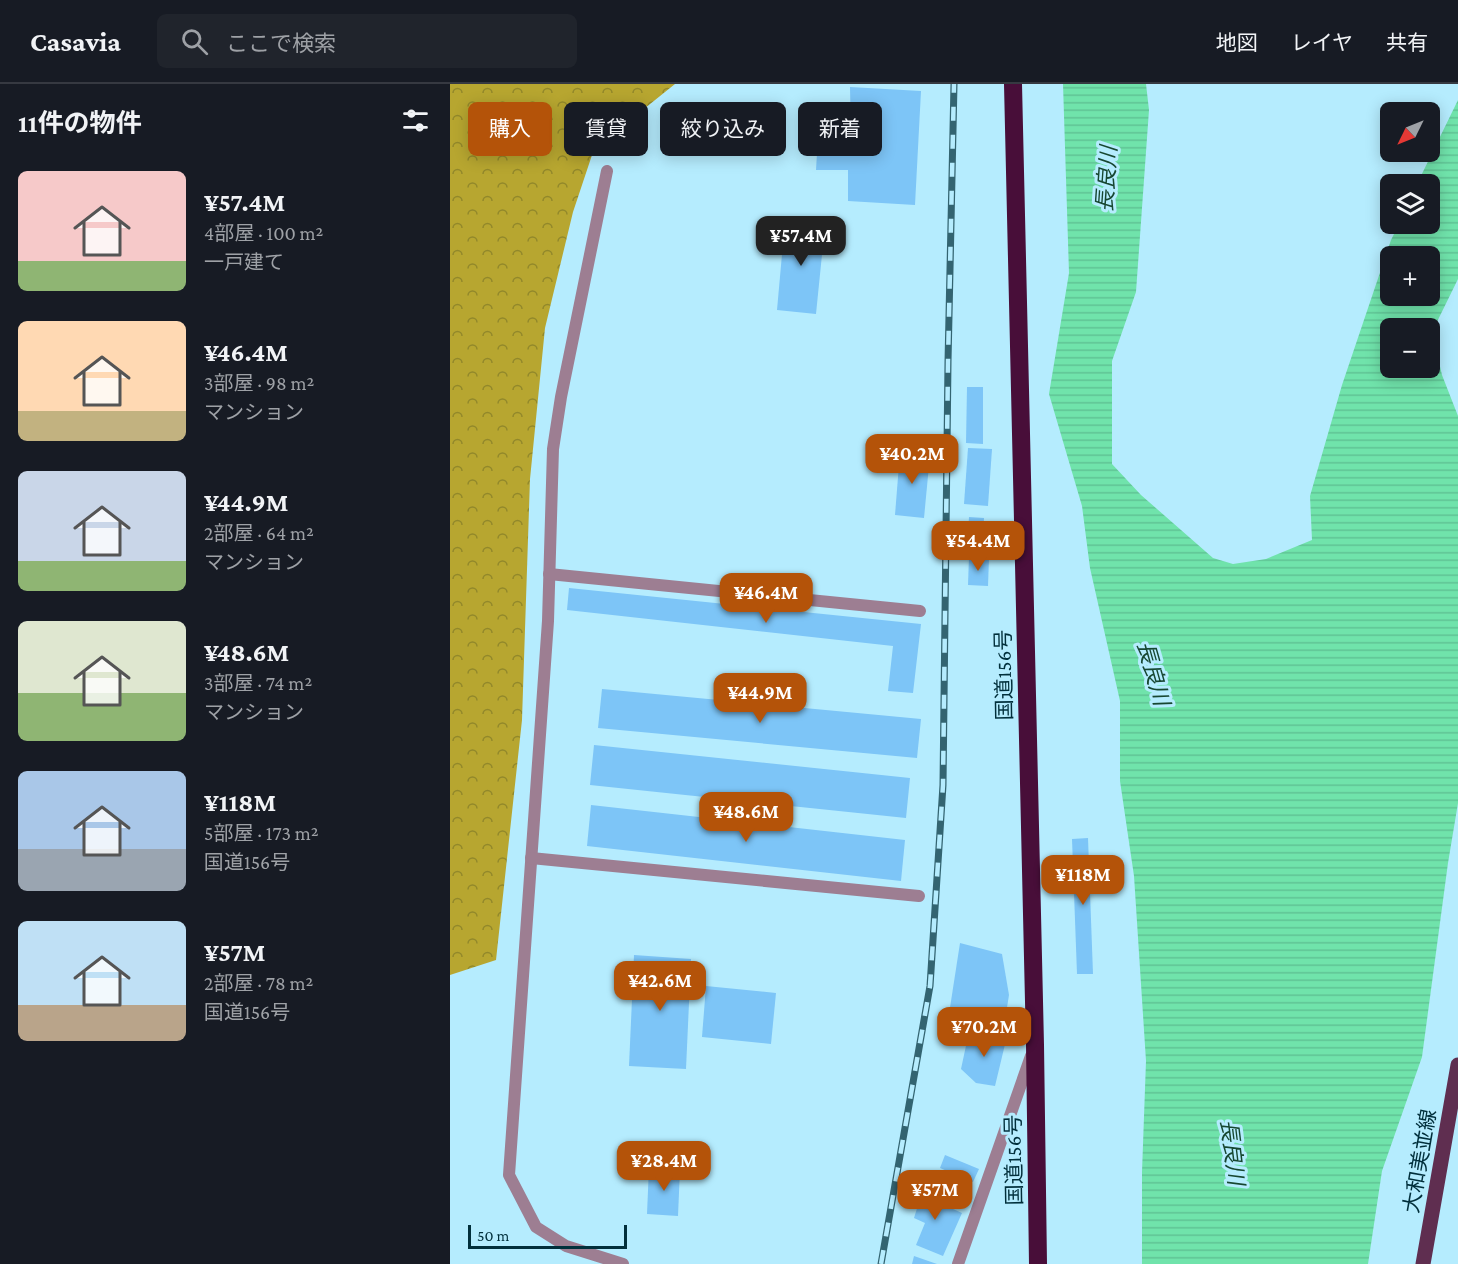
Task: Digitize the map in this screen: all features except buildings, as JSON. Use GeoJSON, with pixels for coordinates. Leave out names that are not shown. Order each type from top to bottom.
{"type":"FeatureCollection","features":[{"type":"Feature","properties":{"kind":"highway","name":"国道156号"},"geometry":{"type":"LineString","coordinates":[[1013,84],[1038,1264]]}},
{"type":"Feature","properties":{"kind":"main road","name":"大和美並線"},"geometry":{"type":"LineString","coordinates":[[1423,1264],[1458,1065]]}},
{"type":"Feature","properties":{"kind":"street"},"geometry":{"type":"LineString","coordinates":[[607,171],[561,397],[553,449],[548,621],[509,1175],[536,1227],[566,1246],[622,1264]]}},
{"type":"Feature","properties":{"kind":"street"},"geometry":{"type":"LineString","coordinates":[[549,574],[920,611]]}},
{"type":"Feature","properties":{"kind":"street"},"geometry":{"type":"LineString","coordinates":[[531,858],[919,896]]}},
{"type":"Feature","properties":{"kind":"street"},"geometry":{"type":"LineString","coordinates":[[958,1264],[1035,1045]]}},
{"type":"Feature","properties":{"kind":"green space"},"geometry":{"type":"Polygon","coordinates":[[[450,84],[675,84],[648,106],[648,102],[564,102],[564,156],[592,156],[573,212],[545,328],[530,479],[522,720],[496,960],[450,975],[450,84]]]}},
{"type":"Feature","properties":{"kind":"water","name":"長良川"},"geometry":{"type":"Polygon","coordinates":[[[1063,84],[1146,84],[1149,110],[1136,292],[1112,361],[1112,464],[1141,495],[1213,558],[1233,564],[1266,559],[1312,540],[1310,496],[1342,385],[1380,273],[1380,306],[1440,306],[1440,246],[1389,246],[1394,234],[1440,234],[1440,174],[1422,174],[1428,162],[1440,162],[1440,137],[1458,100],[1458,279],[1439,318],[1380,318],[1380,378],[1440,378],[1440,366],[1458,416],[1458,803],[1422,1057],[1382,1171],[1368,1264],[1142,1264],[1142,1172],[1146,1061],[1134,876],[1120,781],[1120,701],[1090,568],[1082,506],[1049,394],[1069,273],[1063,84]]]}},
{"type":"Feature","properties":{"kind":"railway"},"geometry":{"type":"LineString","coordinates":[[881,1264],[930,986],[943,785],[954,84]]}}]}
